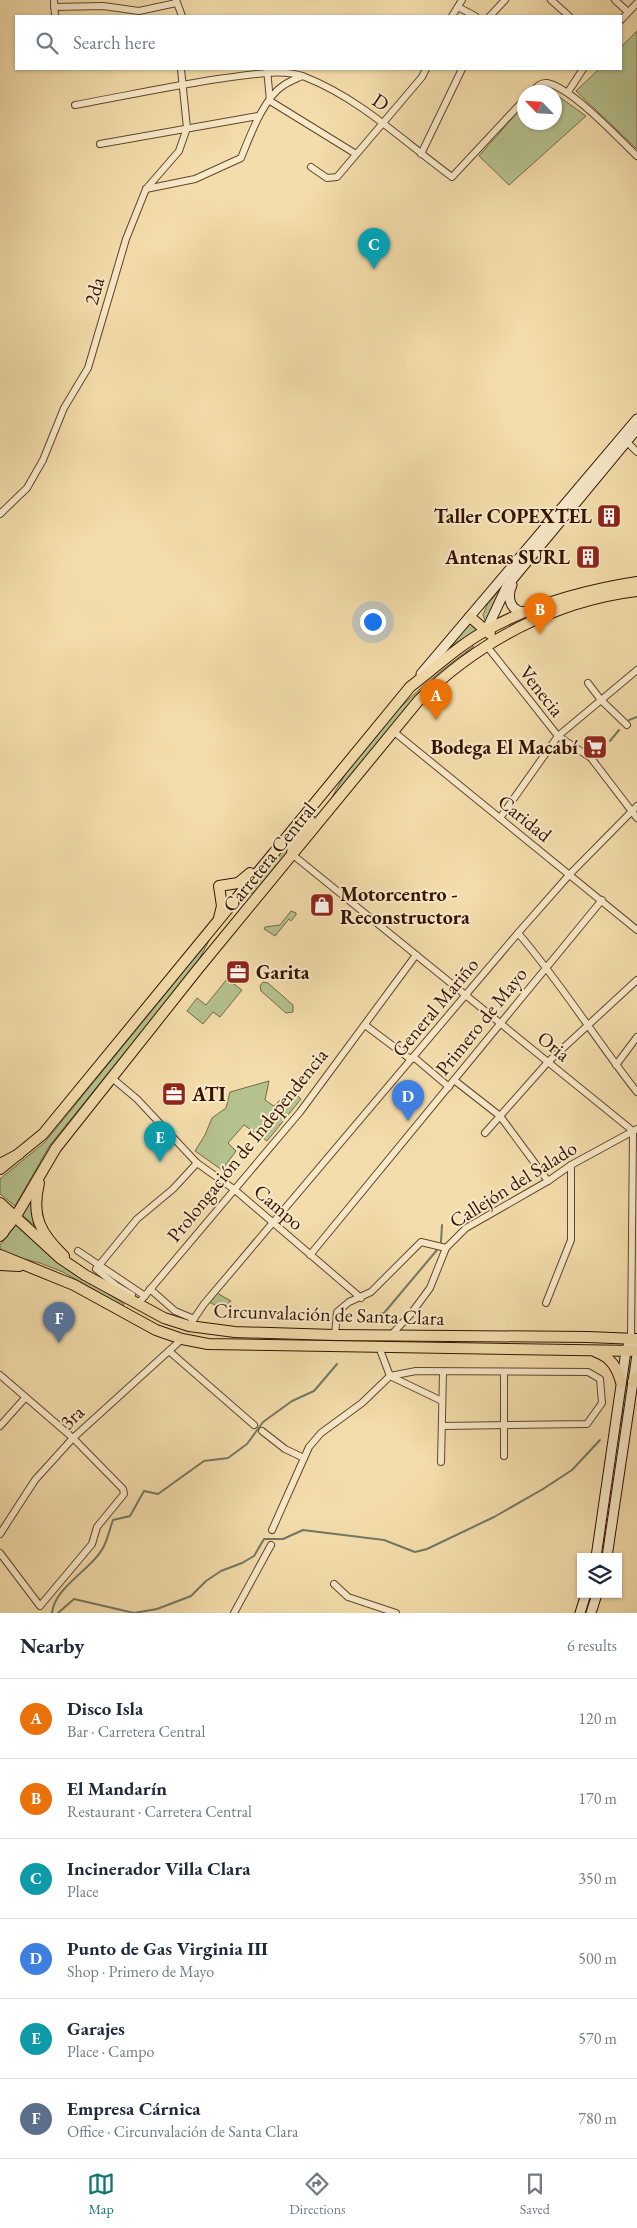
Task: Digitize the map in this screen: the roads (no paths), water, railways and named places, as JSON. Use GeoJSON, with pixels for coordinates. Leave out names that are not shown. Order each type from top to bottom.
{"type":"FeatureCollection","features":[{"type":"Feature","properties":{"kind":"main road"},"geometry":{"type":"LineString","coordinates":[[445,674],[477,648],[507,586],[625,439],[637,419]]}},
{"type":"Feature","properties":{"kind":"main road"},"geometry":{"type":"LineString","coordinates":[[410,687],[625,439],[637,430]]}},
{"type":"Feature","properties":{"kind":"main road"},"geometry":{"type":"LineString","coordinates":[[516,574],[508,596],[514,608],[522,612]]}},
{"type":"Feature","properties":{"kind":"main road","name":"Carretera Central"},"geometry":{"type":"LineString","coordinates":[[0,1169],[43,1134],[410,687],[486,630],[522,612],[538,606],[598,593],[637,582]]}},
{"type":"Feature","properties":{"kind":"main road","name":"Carretera Central"},"geometry":{"type":"LineString","coordinates":[[1,1234],[16,1216],[56,1148],[419,700],[445,674],[500,638],[598,593],[637,591]]}},
{"type":"Feature","properties":{"kind":"main road"},"geometry":{"type":"LineString","coordinates":[[538,606],[542,618]]}},
{"type":"Feature","properties":{"kind":"main road"},"geometry":{"type":"LineString","coordinates":[[470,617],[500,638]]}},
{"type":"Feature","properties":{"kind":"main road"},"geometry":{"type":"LineString","coordinates":[[293,855],[292,846],[294,840],[322,805],[335,778]]}},
{"type":"Feature","properties":{"kind":"main road"},"geometry":{"type":"LineString","coordinates":[[217,922],[222,906],[218,886],[231,885],[242,881],[263,860],[272,856]]}},
{"type":"Feature","properties":{"kind":"main road"},"geometry":{"type":"LineString","coordinates":[[232,903],[245,914]]}},
{"type":"Feature","properties":{"kind":"main road"},"geometry":{"type":"LineString","coordinates":[[0,1164],[19,1154]]}},
{"type":"Feature","properties":{"kind":"main road"},"geometry":{"type":"LineString","coordinates":[[43,1170],[35,1207],[39,1224],[54,1245],[77,1269]]}},
{"type":"Feature","properties":{"kind":"main road"},"geometry":{"type":"LineString","coordinates":[[0,1204],[5,1216],[1,1234]]}},
{"type":"Feature","properties":{"kind":"main road","name":"Circunvalación de Santa Clara"},"geometry":{"type":"LineString","coordinates":[[0,1204],[16,1216],[60,1258],[77,1269],[141,1300],[164,1318],[234,1332],[335,1335],[588,1336],[634,1339]]}},
{"type":"Feature","properties":{"kind":"main road","name":"Circunvalación de Santa Clara"},"geometry":{"type":"LineString","coordinates":[[0,1255],[74,1285],[156,1330],[182,1339],[208,1344],[234,1346],[637,1350]]}},
{"type":"Feature","properties":{"kind":"main road"},"geometry":{"type":"LineString","coordinates":[[0,1265],[31,1267]]}},
{"type":"Feature","properties":{"kind":"main road"},"geometry":{"type":"LineString","coordinates":[[634,1339],[637,1350]]}},
{"type":"Feature","properties":{"kind":"main road"},"geometry":{"type":"LineString","coordinates":[[597,1553],[626,1351],[634,1339]]}},
{"type":"Feature","properties":{"kind":"main road"},"geometry":{"type":"LineString","coordinates":[[588,1350],[608,1358],[616,1367],[621,1382]]}},
{"type":"Feature","properties":{"kind":"main road"},"geometry":{"type":"LineString","coordinates":[[608,1553],[635,1379],[637,1355]]}},
{"type":"Feature","properties":{"kind":"main road"},"geometry":{"type":"LineString","coordinates":[[580,1613],[585,1598]]}},
{"type":"Feature","properties":{"kind":"main road"},"geometry":{"type":"LineString","coordinates":[[591,1613],[596,1598]]}},
{"type":"Feature","properties":{"kind":"street"},"geometry":{"type":"LineString","coordinates":[[453,15],[462,0]]}},
{"type":"Feature","properties":{"kind":"street"},"geometry":{"type":"LineString","coordinates":[[491,15],[505,0]]}},
{"type":"Feature","properties":{"kind":"street"},"geometry":{"type":"LineString","coordinates":[[551,0],[568,15]]}},
{"type":"Feature","properties":{"kind":"street"},"geometry":{"type":"LineString","coordinates":[[615,0],[628,12]]}},
{"type":"Feature","properties":{"kind":"street"},"geometry":{"type":"LineString","coordinates":[[54,4],[103,6],[140,11],[176,1],[182,15]]}},
{"type":"Feature","properties":{"kind":"street"},"geometry":{"type":"LineString","coordinates":[[622,19],[637,3]]}},
{"type":"Feature","properties":{"kind":"street"},"geometry":{"type":"LineString","coordinates":[[458,7],[473,15]]}},
{"type":"Feature","properties":{"kind":"street","name":"2da"},"geometry":{"type":"LineString","coordinates":[[0,514],[27,488],[43,460],[64,408],[88,368],[126,239],[146,189],[180,151],[187,128],[180,70]]}},
{"type":"Feature","properties":{"kind":"street"},"geometry":{"type":"LineString","coordinates":[[311,167],[327,178],[337,177],[384,123],[422,77],[426,70]]}},
{"type":"Feature","properties":{"kind":"street"},"geometry":{"type":"LineString","coordinates":[[421,154],[462,70]]}},
{"type":"Feature","properties":{"kind":"street"},"geometry":{"type":"LineString","coordinates":[[568,92],[582,70]]}},
{"type":"Feature","properties":{"kind":"street"},"geometry":{"type":"LineString","coordinates":[[267,71],[270,101]]}},
{"type":"Feature","properties":{"kind":"street","name":"D"},"geometry":{"type":"LineString","coordinates":[[75,106],[182,84],[267,71],[303,76],[340,94],[384,123],[452,177],[517,107]]}},
{"type":"Feature","properties":{"kind":"street"},"geometry":{"type":"LineString","coordinates":[[146,189],[195,179],[240,158],[258,116],[282,86],[303,76]]}},
{"type":"Feature","properties":{"kind":"street"},"geometry":{"type":"LineString","coordinates":[[539,85],[547,83],[552,85]]}},
{"type":"Feature","properties":{"kind":"street"},"geometry":{"type":"LineString","coordinates":[[562,89],[568,92],[637,156]]}},
{"type":"Feature","properties":{"kind":"street"},"geometry":{"type":"LineString","coordinates":[[270,101],[356,154]]}},
{"type":"Feature","properties":{"kind":"street"},"geometry":{"type":"LineString","coordinates":[[100,144],[258,116]]}},
{"type":"Feature","properties":{"kind":"street"},"geometry":{"type":"LineString","coordinates":[[625,439],[637,452]]}},
{"type":"Feature","properties":{"kind":"street","name":"Venecia"},"geometry":{"type":"LineString","coordinates":[[486,646],[558,736],[590,758],[637,818]]}},
{"type":"Feature","properties":{"kind":"street"},"geometry":{"type":"LineString","coordinates":[[500,818],[558,736],[637,670]]}},
{"type":"Feature","properties":{"kind":"street"},"geometry":{"type":"LineString","coordinates":[[588,683],[601,700],[627,726]]}},
{"type":"Feature","properties":{"kind":"street","name":"Caridad"},"geometry":{"type":"LineString","coordinates":[[393,731],[637,930]]}},
{"type":"Feature","properties":{"kind":"street","name":"General Mariño"},"geometry":{"type":"LineString","coordinates":[[191,1322],[518,933],[570,874],[637,806]]}},
{"type":"Feature","properties":{"kind":"street","name":"Oria"},"geometry":{"type":"LineString","coordinates":[[293,855],[548,1062],[635,1130]]}},
{"type":"Feature","properties":{"kind":"street","name":"Primero de Mayo"},"geometry":{"type":"LineString","coordinates":[[310,1255],[602,900]]}},
{"type":"Feature","properties":{"kind":"street"},"geometry":{"type":"LineString","coordinates":[[518,933],[546,966],[616,1066],[637,1092]]}},
{"type":"Feature","properties":{"kind":"street","name":"Prolongación de Independencia"},"geometry":{"type":"LineString","coordinates":[[141,1300],[300,1112],[416,955]]}},
{"type":"Feature","properties":{"kind":"street"},"geometry":{"type":"LineString","coordinates":[[485,1132],[548,1062],[632,987],[637,980]]}},
{"type":"Feature","properties":{"kind":"street"},"geometry":{"type":"LineString","coordinates":[[632,987],[637,993]]}},
{"type":"Feature","properties":{"kind":"street"},"geometry":{"type":"LineString","coordinates":[[365,1025],[409,1058],[416,1060],[449,1087]]}},
{"type":"Feature","properties":{"kind":"street"},"geometry":{"type":"LineString","coordinates":[[616,1066],[637,1037]]}},
{"type":"Feature","properties":{"kind":"street","name":"Campo"},"geometry":{"type":"LineString","coordinates":[[112,1078],[137,1099],[197,1163],[235,1190],[360,1298]]}},
{"type":"Feature","properties":{"kind":"street"},"geometry":{"type":"LineString","coordinates":[[454,1080],[500,1116],[548,1181]]}},
{"type":"Feature","properties":{"kind":"street"},"geometry":{"type":"LineString","coordinates":[[634,1339],[635,1130]]}},
{"type":"Feature","properties":{"kind":"street","name":"Callejón del Salado"},"geometry":{"type":"LineString","coordinates":[[391,1335],[410,1315],[430,1288],[446,1248],[466,1228],[548,1181],[571,1165],[635,1130]]}},
{"type":"Feature","properties":{"kind":"street"},"geometry":{"type":"LineString","coordinates":[[141,1300],[117,1286],[96,1269],[137,1218],[173,1189],[197,1163]]}},
{"type":"Feature","properties":{"kind":"street"},"geometry":{"type":"LineString","coordinates":[[546,1303],[570,1240],[571,1165]]}},
{"type":"Feature","properties":{"kind":"street"},"geometry":{"type":"LineString","coordinates":[[335,1335],[337,1312],[349,1302],[371,1292],[422,1242],[446,1248]]}},
{"type":"Feature","properties":{"kind":"street"},"geometry":{"type":"LineString","coordinates":[[78,1251],[99,1265]]}},
{"type":"Feature","properties":{"kind":"street"},"geometry":{"type":"LineString","coordinates":[[150,1289],[191,1322]]}},
{"type":"Feature","properties":{"kind":"street","name":"3ra"},"geometry":{"type":"LineString","coordinates":[[0,1534],[35,1480],[73,1438],[182,1339]]}},
{"type":"Feature","properties":{"kind":"street"},"geometry":{"type":"LineString","coordinates":[[380,1347],[390,1376],[442,1401]]}},
{"type":"Feature","properties":{"kind":"street"},"geometry":{"type":"LineString","coordinates":[[169,1351],[254,1425]]}},
{"type":"Feature","properties":{"kind":"street"},"geometry":{"type":"LineString","coordinates":[[272,1530],[309,1447],[321,1433],[362,1403],[390,1376],[416,1371],[588,1372],[600,1379],[602,1403],[587,1424],[442,1426]]}},
{"type":"Feature","properties":{"kind":"street"},"geometry":{"type":"LineString","coordinates":[[442,1462],[443,1372]]}},
{"type":"Feature","properties":{"kind":"street"},"geometry":{"type":"LineString","coordinates":[[504,1372],[504,1456]]}},
{"type":"Feature","properties":{"kind":"street"},"geometry":{"type":"LineString","coordinates":[[0,1375],[73,1438],[123,1488],[124,1494],[97,1528],[92,1544],[40,1606],[0,1553]]}},
{"type":"Feature","properties":{"kind":"street"},"geometry":{"type":"LineString","coordinates":[[0,1426],[26,1398]]}},
{"type":"Feature","properties":{"kind":"street"},"geometry":{"type":"LineString","coordinates":[[262,1431],[285,1449],[304,1458]]}},
{"type":"Feature","properties":{"kind":"street"},"geometry":{"type":"LineString","coordinates":[[234,1613],[271,1545]]}},
{"type":"Feature","properties":{"kind":"street"},"geometry":{"type":"LineString","coordinates":[[334,1584],[348,1597],[396,1613]]}},
{"type":"Feature","properties":{"kind":"waterway"},"geometry":{"type":"LineString","coordinates":[[629,720],[637,717]]}},
{"type":"Feature","properties":{"kind":"waterway"},"geometry":{"type":"LineString","coordinates":[[610,741],[619,730]]}},
{"type":"Feature","properties":{"kind":"waterway"},"geometry":{"type":"LineString","coordinates":[[441,1242],[442,1225]]}},
{"type":"Feature","properties":{"kind":"waterway"},"geometry":{"type":"LineString","coordinates":[[361,1323],[369,1316],[384,1313],[437,1250]]}},
{"type":"Feature","properties":{"kind":"waterway"},"geometry":{"type":"LineString","coordinates":[[52,1613],[60,1594],[99,1554],[113,1520],[130,1516],[144,1491],[158,1494],[204,1461],[228,1458],[247,1444],[263,1422],[292,1401],[314,1391],[337,1364]]}},
{"type":"Feature","properties":{"kind":"waterway"},"geometry":{"type":"LineString","coordinates":[[58,1613],[74,1599],[134,1613],[157,1609],[191,1596],[206,1581],[221,1571],[254,1556],[264,1539],[283,1539],[303,1530],[384,1540],[415,1552],[427,1549],[494,1517],[543,1489],[572,1470],[600,1440]]}},
{"type":"Feature","properties":{"kind":"place","name":"Incinerador Villa Clara"},"geometry":{"type":"Point","coordinates":[374,269]}},
{"type":"Feature","properties":{"kind":"place","name":"Taller COPEXTEL"},"geometry":{"type":"Point","coordinates":[609,516]}},
{"type":"Feature","properties":{"kind":"place","name":"Antenas SURL"},"geometry":{"type":"Point","coordinates":[588,557]}},
{"type":"Feature","properties":{"kind":"place","name":"El Mandarín"},"geometry":{"type":"Point","coordinates":[540,634]}},
{"type":"Feature","properties":{"kind":"place","name":"Disco Isla"},"geometry":{"type":"Point","coordinates":[436,720]}},
{"type":"Feature","properties":{"kind":"place","name":"Bodega El Macabí"},"geometry":{"type":"Point","coordinates":[595,747]}},
{"type":"Feature","properties":{"kind":"place","name":"Motorcentro - Reconstructora"},"geometry":{"type":"Point","coordinates":[322,905]}},
{"type":"Feature","properties":{"kind":"place","name":"Garita"},"geometry":{"type":"Point","coordinates":[238,972]}},
{"type":"Feature","properties":{"kind":"place","name":"ATI"},"geometry":{"type":"Point","coordinates":[174,1094]}},
{"type":"Feature","properties":{"kind":"place","name":"Punto de Gas Virginia III"},"geometry":{"type":"Point","coordinates":[408,1121]}},
{"type":"Feature","properties":{"kind":"place","name":"Garajes"},"geometry":{"type":"Point","coordinates":[160,1162]}},
{"type":"Feature","properties":{"kind":"place","name":"Empresa Cárnica"},"geometry":{"type":"Point","coordinates":[59,1343]}}]}
